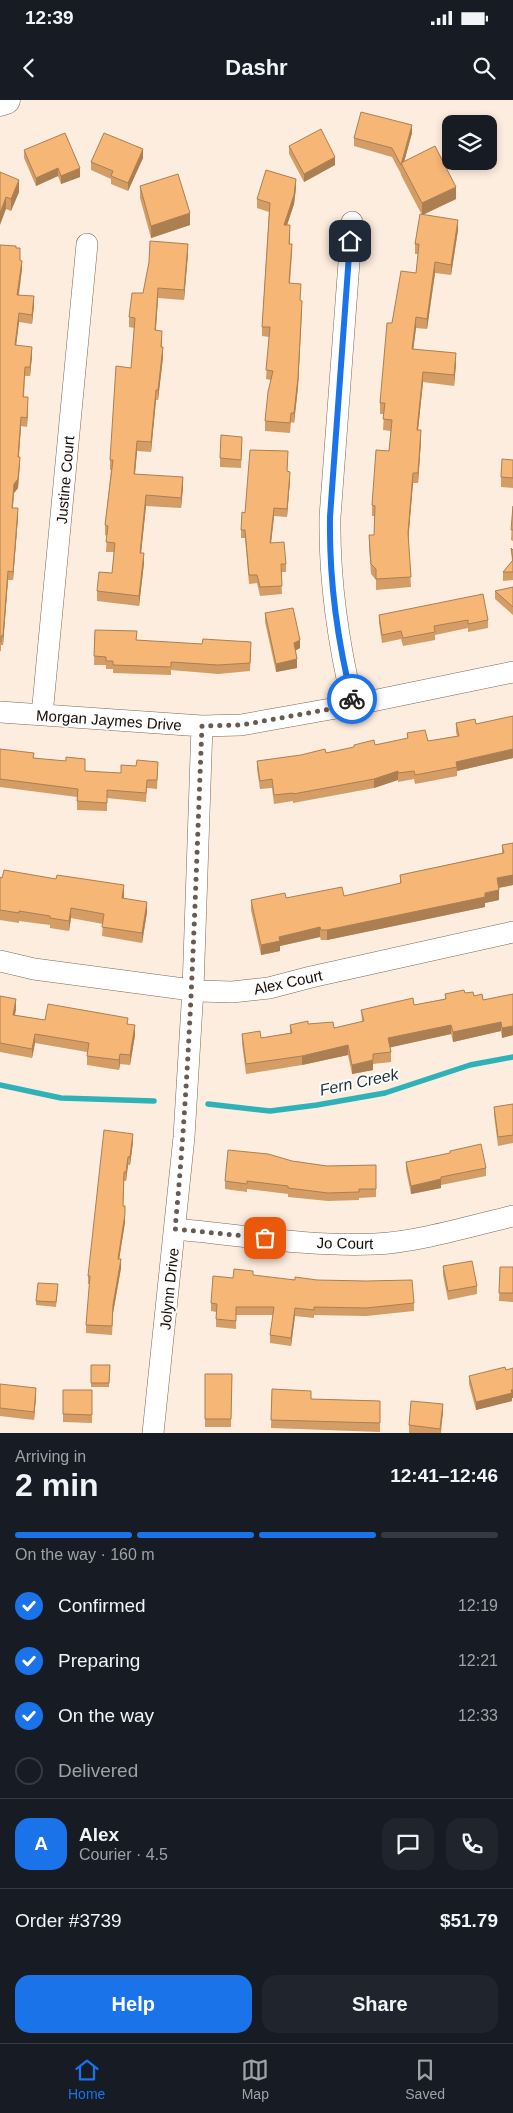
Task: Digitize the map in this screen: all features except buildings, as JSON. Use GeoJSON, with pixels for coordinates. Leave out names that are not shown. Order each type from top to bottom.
{"type":"FeatureCollection","features":[{"type":"Feature","properties":{"kind":"main road"},"geometry":{"type":"LineString","coordinates":[[0,102],[6,100]]}},
{"type":"Feature","properties":{"kind":"street"},"geometry":{"type":"LineString","coordinates":[[352,222],[330,517],[330,555],[341,654],[353,705]]}},
{"type":"Feature","properties":{"kind":"street","name":"Justine Court"},"geometry":{"type":"LineString","coordinates":[[42,716],[87,244]]}},
{"type":"Feature","properties":{"kind":"street","name":"Morgan Jaymes Drive"},"geometry":{"type":"LineString","coordinates":[[0,712],[202,726],[241,725],[353,705],[513,672]]}},
{"type":"Feature","properties":{"kind":"street","name":"Jolynn Drive"},"geometry":{"type":"LineString","coordinates":[[153,1433],[184,1137],[193,989],[202,726]]}},
{"type":"Feature","properties":{"kind":"street","name":"Alex Court"},"geometry":{"type":"LineString","coordinates":[[0,961],[34,969],[193,989],[232,992],[269,988],[513,932]]}},
{"type":"Feature","properties":{"kind":"street","name":"Jo Court"},"geometry":{"type":"LineString","coordinates":[[175,1229],[337,1245],[377,1244],[404,1241],[513,1216]]}},
{"type":"Feature","properties":{"kind":"waterway","name":"Fern Creek"},"geometry":{"type":"LineString","coordinates":[[208,1104],[270,1111],[317,1105],[385,1093],[470,1065],[513,1057]]}},
{"type":"Feature","properties":{"kind":"waterway","name":"Fern Creek"},"geometry":{"type":"LineString","coordinates":[[0,1085],[61,1098],[154,1101]]}},
{"type":"Feature","properties":{"kind":"way so far"},"geometry":{"type":"LineString","coordinates":[[265,1238],[175,1229],[184,1137],[193,989],[202,726],[241,725],[353,705],[352,699]]}},
{"type":"Feature","properties":{"kind":"route"},"geometry":{"type":"LineString","coordinates":[[350,241],[330,517],[330,555],[332,589],[341,654],[352,699]]}}]}
